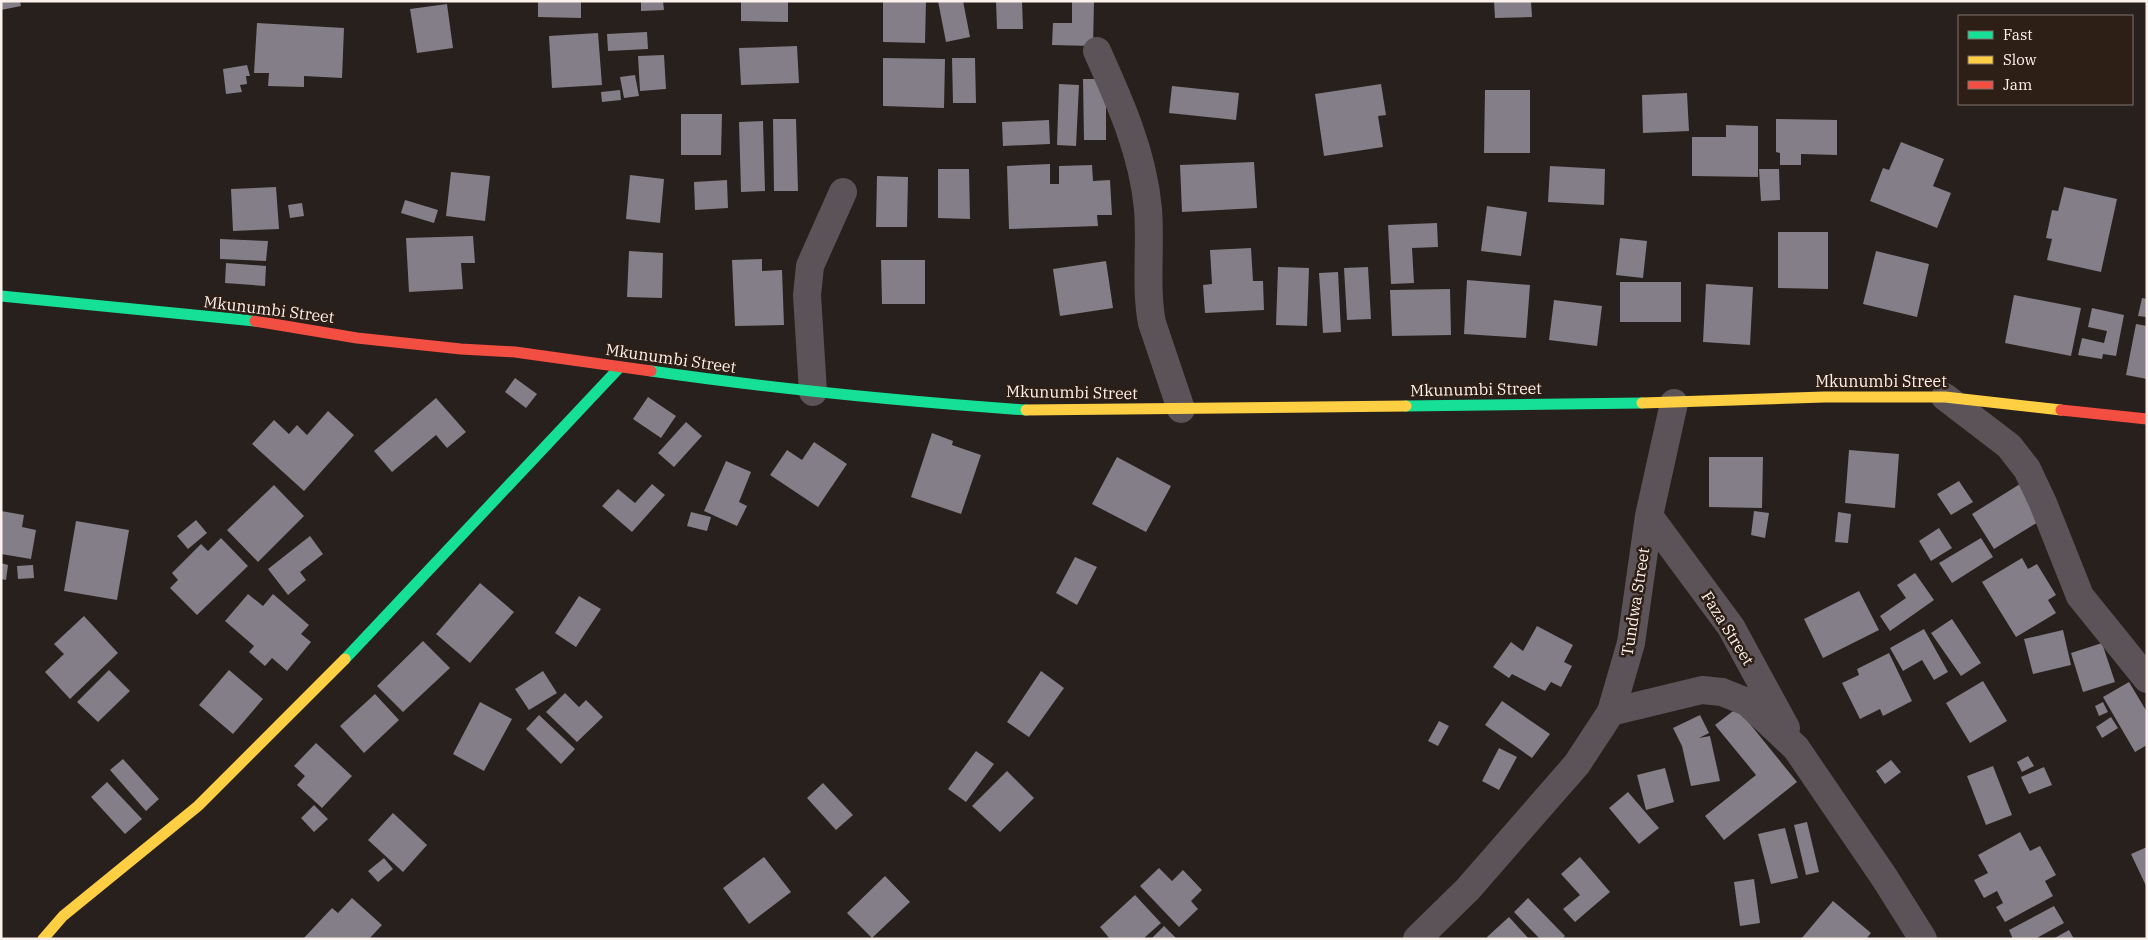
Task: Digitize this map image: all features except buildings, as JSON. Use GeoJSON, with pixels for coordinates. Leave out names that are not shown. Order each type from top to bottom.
{"type":"FeatureCollection","features":[{"type":"Feature","properties":{"kind":"street"},"geometry":{"type":"LineString","coordinates":[[1096,51],[1115,91],[1140,155],[1150,229],[1149,309],[1181,409]]}},
{"type":"Feature","properties":{"kind":"street"},"geometry":{"type":"LineString","coordinates":[[813,392],[808,295],[810,266],[843,192]]}},
{"type":"Feature","properties":{"kind":"street","name":"Mkunumbi Street"},"geometry":{"type":"LineString","coordinates":[[1,296],[274,324],[357,338],[461,350],[515,352],[747,385],[880,400],[1036,411],[1674,403],[1824,397],[1945,397],[2147,420]]}},
{"type":"Feature","properties":{"kind":"street"},"geometry":{"type":"LineString","coordinates":[[43,939],[63,916],[198,806],[367,637],[620,367]]}},
{"type":"Feature","properties":{"kind":"street"},"geometry":{"type":"LineString","coordinates":[[1945,397],[2009,446],[2027,469],[2044,503],[2080,596],[2147,679]]}},
{"type":"Feature","properties":{"kind":"street","name":"Tundwa Street"},"geometry":{"type":"LineString","coordinates":[[1417,939],[1468,889],[1577,764],[1611,712],[1631,643],[1649,516],[1674,403]]}},
{"type":"Feature","properties":{"kind":"street","name":"Faza Street"},"geometry":{"type":"LineString","coordinates":[[1649,516],[1731,626],[1796,748],[1884,877],[1922,939]]}},
{"type":"Feature","properties":{"kind":"street","name":"Faza Street"},"geometry":{"type":"LineString","coordinates":[[1611,712],[1702,690],[1722,692],[1748,702],[1796,748]]}},
{"type":"Feature","properties":{"kind":"traffic: fast"},"geometry":{"type":"LineString","coordinates":[[1,296],[255,321]]}},
{"type":"Feature","properties":{"kind":"traffic: fast"},"geometry":{"type":"LineString","coordinates":[[345,659],[620,367]]}},
{"type":"Feature","properties":{"kind":"traffic: fast"},"geometry":{"type":"LineString","coordinates":[[651,371],[838,394],[1026,410]]}},
{"type":"Feature","properties":{"kind":"traffic: fast"},"geometry":{"type":"LineString","coordinates":[[1406,406],[1642,403]]}},
{"type":"Feature","properties":{"kind":"traffic: slow"},"geometry":{"type":"LineString","coordinates":[[1642,403],[1824,397],[1945,397],[2061,410]]}},
{"type":"Feature","properties":{"kind":"traffic: slow"},"geometry":{"type":"LineString","coordinates":[[1026,410],[1406,406]]}},
{"type":"Feature","properties":{"kind":"traffic: slow"},"geometry":{"type":"LineString","coordinates":[[43,939],[63,916],[198,806],[345,659]]}},
{"type":"Feature","properties":{"kind":"traffic: jam"},"geometry":{"type":"LineString","coordinates":[[255,321],[357,338],[461,349],[515,352],[651,371]]}},
{"type":"Feature","properties":{"kind":"traffic: jam"},"geometry":{"type":"LineString","coordinates":[[2061,410],[2147,419]]}}]}
